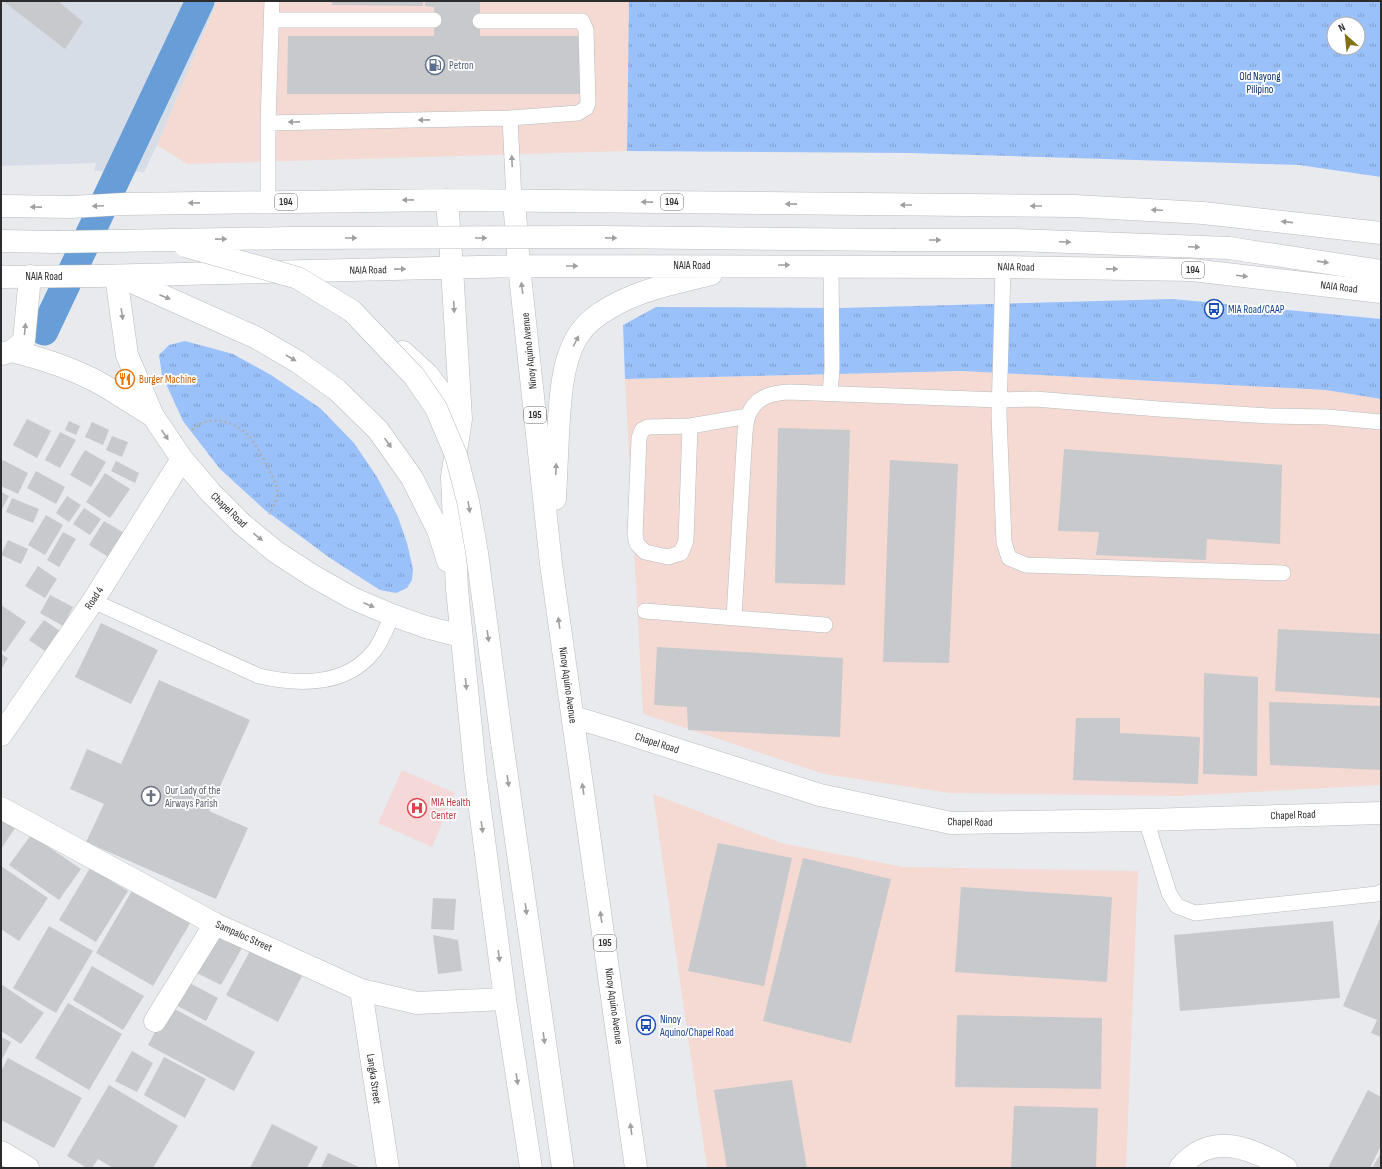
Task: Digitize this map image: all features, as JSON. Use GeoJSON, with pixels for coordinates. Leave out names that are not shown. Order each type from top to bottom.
{"type":"FeatureCollection","features":[{"type":"Feature","properties":{"kind":"main road"},"geometry":{"type":"LineString","coordinates":[[447,200],[461,419],[452,476],[457,589],[461,636],[476,780],[505,999],[531,1168]]}},
{"type":"Feature","properties":{"kind":"main road","name":"194"},"geometry":{"type":"LineString","coordinates":[[1,206],[71,207],[124,204],[514,200],[1075,206],[1203,213],[1381,233]]}},
{"type":"Feature","properties":{"kind":"main road","name":"Ninoy Aquino Avenue"},"geometry":{"type":"LineString","coordinates":[[514,200],[519,266],[551,564],[636,1168]]}},
{"type":"Feature","properties":{"kind":"main road"},"geometry":{"type":"LineString","coordinates":[[56,242],[307,238],[601,237],[1015,240],[1229,248],[1381,271]]}},
{"type":"Feature","properties":{"kind":"main road"},"geometry":{"type":"LineString","coordinates":[[1,241],[186,246],[298,278],[352,311],[414,376],[436,408],[456,455],[468,501],[477,554],[563,1168]]}},
{"type":"Feature","properties":{"kind":"main road","name":"NAIA Road"},"geometry":{"type":"LineString","coordinates":[[1,276],[106,276],[519,266],[1003,267],[1192,270],[1381,292]]}},
{"type":"Feature","properties":{"kind":"main road"},"geometry":{"type":"LineString","coordinates":[[551,564],[560,401],[563,380],[572,348],[581,331],[591,320],[603,311],[619,302],[641,293],[672,283],[745,266]]}},
{"type":"Feature","properties":{"kind":"main road"},"geometry":{"type":"LineString","coordinates":[[249,273],[297,287],[337,305],[385,336],[426,374],[461,419]]}},
{"type":"Feature","properties":{"kind":"main road"},"geometry":{"type":"LineString","coordinates":[[7,353],[24,341],[38,276]]}},
{"type":"Feature","properties":{"kind":"main road"},"geometry":{"type":"LineString","coordinates":[[106,276],[257,338],[298,362],[337,390],[378,430],[412,478],[438,530],[457,589]]}},
{"type":"Feature","properties":{"kind":"main road","name":"Chapel Road"},"geometry":{"type":"LineString","coordinates":[[106,276],[127,355],[153,416],[182,459],[211,493],[242,524],[276,552],[313,576],[352,598],[392,615],[426,627],[461,636]]}},
{"type":"Feature","properties":{"kind":"main road"},"geometry":{"type":"LineString","coordinates":[[7,353],[42,358],[81,374],[103,385],[153,416]]}},
{"type":"Feature","properties":{"kind":"main road","name":"Road 4"},"geometry":{"type":"LineString","coordinates":[[1,735],[92,601],[182,459]]}},
{"type":"Feature","properties":{"kind":"main road","name":"Chapel Road"},"geometry":{"type":"LineString","coordinates":[[573,717],[820,795],[951,823],[1146,820],[1381,813]]}},
{"type":"Feature","properties":{"kind":"main road","name":"Sampaloc Street"},"geometry":{"type":"LineString","coordinates":[[1,808],[215,924],[361,990],[417,1003],[505,999]]}},
{"type":"Feature","properties":{"kind":"main road"},"geometry":{"type":"LineString","coordinates":[[155,1021],[215,924]]}},
{"type":"Feature","properties":{"kind":"main road","name":"Langka Street"},"geometry":{"type":"LineString","coordinates":[[361,990],[388,1168]]}},
{"type":"Feature","properties":{"kind":"main road"},"geometry":{"type":"LineString","coordinates":[[1180,1168],[1186,1160],[1205,1149],[1234,1146],[1258,1154],[1286,1168]]}},
{"type":"Feature","properties":{"kind":"main road"},"geometry":{"type":"LineString","coordinates":[[1,1152],[28,1168]]}},
{"type":"Feature","properties":{"kind":"lane"},"geometry":{"type":"LineString","coordinates":[[268,202],[268,123],[272,1]]}},
{"type":"Feature","properties":{"kind":"lane"},"geometry":{"type":"LineString","coordinates":[[271,20],[434,20]]}},
{"type":"Feature","properties":{"kind":"lane"},"geometry":{"type":"LineString","coordinates":[[268,123],[510,118],[578,113],[586,108],[588,103],[586,30],[582,21],[480,21]]}},
{"type":"Feature","properties":{"kind":"lane"},"geometry":{"type":"LineString","coordinates":[[510,118],[514,200]]}},
{"type":"Feature","properties":{"kind":"lane"},"geometry":{"type":"LineString","coordinates":[[830,393],[832,369],[831,266]]}},
{"type":"Feature","properties":{"kind":"lane"},"geometry":{"type":"LineString","coordinates":[[1003,267],[999,400],[1004,542],[1009,558],[1026,565],[1283,573]]}},
{"type":"Feature","properties":{"kind":"lane"},"geometry":{"type":"LineString","coordinates":[[734,617],[745,432],[748,416],[755,406],[764,397],[774,393],[830,393],[999,400],[1035,399],[1159,409],[1269,416],[1327,417],[1381,422]]}},
{"type":"Feature","properties":{"kind":"lane"},"geometry":{"type":"LineString","coordinates":[[690,426],[686,542],[680,554],[668,557],[645,552],[637,544],[635,535],[639,438],[642,430],[648,427],[690,426],[748,416]]}},
{"type":"Feature","properties":{"kind":"lane"},"geometry":{"type":"LineString","coordinates":[[92,601],[258,676],[301,682],[328,680],[352,672],[366,661],[376,649],[392,615]]}},
{"type":"Feature","properties":{"kind":"lane"},"geometry":{"type":"LineString","coordinates":[[645,611],[824,625]]}},
{"type":"Feature","properties":{"kind":"lane"},"geometry":{"type":"LineString","coordinates":[[1146,820],[1170,893],[1177,906],[1195,913],[1377,894],[1381,892]]}},
{"type":"Feature","properties":{"kind":"path"},"geometry":{"type":"LineString","coordinates":[[200,423],[224,421],[237,426],[248,435],[277,488],[278,494],[273,508]]}},
{"type":"Feature","properties":{"kind":"shaded area"},"geometry":{"type":"Polygon","coordinates":[[[1,1],[217,1],[157,145],[144,172],[94,171],[96,163],[1,166],[1,1]]]}},
{"type":"Feature","properties":{"kind":"shaded area"},"geometry":{"type":"Polygon","coordinates":[[[217,1],[629,1],[627,151],[187,164],[157,145],[217,1]]]}},
{"type":"Feature","properties":{"kind":"shaded area"},"geometry":{"type":"Polygon","coordinates":[[[962,371],[1326,390],[1381,399],[1381,785],[1178,796],[950,793],[824,774],[643,714],[625,379],[962,371]]]}},
{"type":"Feature","properties":{"kind":"shaded area","name":"MIA Health Center"},"geometry":{"type":"Polygon","coordinates":[[[402,770],[455,793],[432,847],[378,823],[402,770]]]}},
{"type":"Feature","properties":{"kind":"shaded area"},"geometry":{"type":"Polygon","coordinates":[[[653,794],[781,843],[903,867],[1138,871],[1126,1168],[707,1168],[653,794]]]}},
{"type":"Feature","properties":{"kind":"green space","name":"Old Nayong Pilipino"},"geometry":{"type":"Polygon","coordinates":[[[629,1],[1381,1],[1381,177],[1299,165],[910,153],[627,151],[629,1]]]}},
{"type":"Feature","properties":{"kind":"green space"},"geometry":{"type":"Polygon","coordinates":[[[1173,299],[1381,319],[1381,399],[1326,390],[962,371],[625,379],[623,325],[656,307],[840,308],[1173,299]]]}},
{"type":"Feature","properties":{"kind":"green space"},"geometry":{"type":"Polygon","coordinates":[[[185,341],[233,354],[271,375],[320,408],[354,443],[377,477],[398,517],[407,543],[413,569],[412,580],[407,588],[396,593],[380,590],[330,558],[265,510],[220,469],[183,421],[162,375],[159,355],[169,345],[185,341]]]}},
{"type":"Feature","properties":{"kind":"building"},"geometry":{"type":"Polygon","coordinates":[[[3,1],[58,1],[83,22],[65,49],[3,1]]]}},
{"type":"Feature","properties":{"kind":"building"},"geometry":{"type":"Polygon","coordinates":[[[332,1],[423,1],[423,6],[332,5],[332,1]]]}},
{"type":"Feature","properties":{"kind":"building","name":"Petron"},"geometry":{"type":"Polygon","coordinates":[[[425,1],[480,1],[480,36],[584,36],[583,94],[287,94],[288,36],[434,36],[434,7],[425,6],[425,1]]]}},
{"type":"Feature","properties":{"kind":"building"},"geometry":{"type":"Polygon","coordinates":[[[27,419],[51,431],[37,458],[13,445],[27,419]]]}},
{"type":"Feature","properties":{"kind":"building"},"geometry":{"type":"Polygon","coordinates":[[[69,421],[80,426],[76,435],[65,430],[69,421]]]}},
{"type":"Feature","properties":{"kind":"building"},"geometry":{"type":"Polygon","coordinates":[[[92,422],[109,430],[103,445],[85,437],[92,422]]]}},
{"type":"Feature","properties":{"kind":"building"},"geometry":{"type":"Polygon","coordinates":[[[778,428],[850,430],[845,585],[775,583],[778,428]]]}},
{"type":"Feature","properties":{"kind":"building"},"geometry":{"type":"Polygon","coordinates":[[[60,432],[76,440],[60,468],[45,460],[60,432]]]}},
{"type":"Feature","properties":{"kind":"building"},"geometry":{"type":"Polygon","coordinates":[[[112,436],[128,442],[122,457],[106,450],[112,436]]]}},
{"type":"Feature","properties":{"kind":"building"},"geometry":{"type":"Polygon","coordinates":[[[1064,449],[1282,465],[1280,544],[1207,539],[1206,560],[1096,555],[1099,532],[1058,531],[1064,449]]]}},
{"type":"Feature","properties":{"kind":"building"},"geometry":{"type":"Polygon","coordinates":[[[85,450],[106,462],[91,487],[70,475],[85,450]]]}},
{"type":"Feature","properties":{"kind":"building"},"geometry":{"type":"Polygon","coordinates":[[[3,460],[28,473],[18,494],[1,486],[1,464],[3,460]]]}},
{"type":"Feature","properties":{"kind":"building"},"geometry":{"type":"Polygon","coordinates":[[[890,460],[958,464],[949,663],[883,662],[890,460]]]}},
{"type":"Feature","properties":{"kind":"building"},"geometry":{"type":"Polygon","coordinates":[[[116,461],[139,473],[135,483],[111,471],[116,461]]]}},
{"type":"Feature","properties":{"kind":"building"},"geometry":{"type":"Polygon","coordinates":[[[36,471],[65,487],[56,504],[27,488],[36,471]]]}},
{"type":"Feature","properties":{"kind":"building"},"geometry":{"type":"Polygon","coordinates":[[[105,473],[130,489],[110,518],[86,502],[105,473]]]}},
{"type":"Feature","properties":{"kind":"building"},"geometry":{"type":"Polygon","coordinates":[[[1,492],[9,496],[1,511],[1,492]]]}},
{"type":"Feature","properties":{"kind":"building"},"geometry":{"type":"Polygon","coordinates":[[[67,496],[81,505],[69,522],[56,513],[67,496]]]}},
{"type":"Feature","properties":{"kind":"building"},"geometry":{"type":"Polygon","coordinates":[[[12,498],[39,509],[33,523],[6,512],[12,498]]]}},
{"type":"Feature","properties":{"kind":"building"},"geometry":{"type":"Polygon","coordinates":[[[84,508],[101,519],[90,535],[73,524],[84,508]]]}},
{"type":"Feature","properties":{"kind":"building"},"geometry":{"type":"Polygon","coordinates":[[[46,515],[63,525],[45,555],[28,545],[46,515]]]}},
{"type":"Feature","properties":{"kind":"building"},"geometry":{"type":"Polygon","coordinates":[[[104,521],[126,534],[110,558],[89,545],[104,521]]]}},
{"type":"Feature","properties":{"kind":"building"},"geometry":{"type":"Polygon","coordinates":[[[63,532],[76,539],[59,567],[47,560],[63,532]]]}},
{"type":"Feature","properties":{"kind":"building"},"geometry":{"type":"Polygon","coordinates":[[[8,540],[28,549],[21,564],[1,555],[8,540]]]}},
{"type":"Feature","properties":{"kind":"building"},"geometry":{"type":"Polygon","coordinates":[[[38,566],[57,579],[45,598],[25,586],[38,566]]]}},
{"type":"Feature","properties":{"kind":"building"},"geometry":{"type":"Polygon","coordinates":[[[50,595],[73,607],[63,626],[40,613],[50,595]]]}},
{"type":"Feature","properties":{"kind":"building"},"geometry":{"type":"Polygon","coordinates":[[[1,605],[26,622],[5,652],[1,649],[1,605]]]}},
{"type":"Feature","properties":{"kind":"building"},"geometry":{"type":"Polygon","coordinates":[[[44,620],[60,631],[45,651],[29,640],[44,620]]]}},
{"type":"Feature","properties":{"kind":"building"},"geometry":{"type":"Polygon","coordinates":[[[101,623],[158,650],[131,704],[75,677],[101,623]]]}},
{"type":"Feature","properties":{"kind":"building"},"geometry":{"type":"Polygon","coordinates":[[[1278,629],[1381,634],[1381,698],[1275,691],[1278,629]]]}},
{"type":"Feature","properties":{"kind":"building"},"geometry":{"type":"Polygon","coordinates":[[[657,647],[843,658],[840,737],[688,730],[687,707],[654,705],[657,647]]]}},
{"type":"Feature","properties":{"kind":"building"},"geometry":{"type":"Polygon","coordinates":[[[1,654],[8,658],[1,670],[1,654]]]}},
{"type":"Feature","properties":{"kind":"building"},"geometry":{"type":"Polygon","coordinates":[[[1204,673],[1258,677],[1257,776],[1203,774],[1204,673]]]}},
{"type":"Feature","properties":{"kind":"building","name":"Our Lady of the Airways Parish"},"geometry":{"type":"Polygon","coordinates":[[[159,680],[250,720],[209,811],[248,828],[216,899],[86,842],[104,804],[70,789],[87,749],[121,764],[159,680]]]}},
{"type":"Feature","properties":{"kind":"building"},"geometry":{"type":"Polygon","coordinates":[[[1269,702],[1381,706],[1381,770],[1270,765],[1269,702]]]}},
{"type":"Feature","properties":{"kind":"building"},"geometry":{"type":"Polygon","coordinates":[[[1076,718],[1120,718],[1120,733],[1200,737],[1198,784],[1073,780],[1076,718]]]}},
{"type":"Feature","properties":{"kind":"building"},"geometry":{"type":"Polygon","coordinates":[[[1,813],[17,825],[1,849],[1,813]]]}},
{"type":"Feature","properties":{"kind":"building"},"geometry":{"type":"Polygon","coordinates":[[[31,835],[81,869],[59,900],[9,865],[31,835]]]}},
{"type":"Feature","properties":{"kind":"building"},"geometry":{"type":"Polygon","coordinates":[[[718,843],[792,858],[764,986],[688,971],[718,843]]]}},
{"type":"Feature","properties":{"kind":"building"},"geometry":{"type":"Polygon","coordinates":[[[803,858],[891,879],[851,1043],[763,1021],[803,858]]]}},
{"type":"Feature","properties":{"kind":"building"},"geometry":{"type":"Polygon","coordinates":[[[1,866],[48,898],[19,941],[1,929],[1,866]]]}},
{"type":"Feature","properties":{"kind":"building"},"geometry":{"type":"Polygon","coordinates":[[[90,868],[128,891],[96,942],[59,920],[90,868]]]}},
{"type":"Feature","properties":{"kind":"building"},"geometry":{"type":"Polygon","coordinates":[[[137,882],[195,915],[153,986],[96,953],[137,882]]]}},
{"type":"Feature","properties":{"kind":"building"},"geometry":{"type":"Polygon","coordinates":[[[961,887],[1112,897],[1107,982],[955,972],[961,887]]]}},
{"type":"Feature","properties":{"kind":"building"},"geometry":{"type":"Polygon","coordinates":[[[433,898],[456,899],[454,930],[431,929],[433,898]]]}},
{"type":"Feature","properties":{"kind":"building"},"geometry":{"type":"Polygon","coordinates":[[[1381,916],[1381,1037],[1371,1033],[1377,1020],[1343,1006],[1381,916]]]}},
{"type":"Feature","properties":{"kind":"building"},"geometry":{"type":"Polygon","coordinates":[[[1333,921],[1340,998],[1180,1011],[1174,935],[1333,921]]]}},
{"type":"Feature","properties":{"kind":"building"},"geometry":{"type":"Polygon","coordinates":[[[49,926],[93,951],[56,1013],[13,988],[49,926]]]}},
{"type":"Feature","properties":{"kind":"building"},"geometry":{"type":"Polygon","coordinates":[[[215,934],[242,948],[221,985],[195,972],[215,934]]]}},
{"type":"Feature","properties":{"kind":"building"},"geometry":{"type":"Polygon","coordinates":[[[433,935],[458,940],[462,971],[438,974],[433,935]]]}},
{"type":"Feature","properties":{"kind":"building"},"geometry":{"type":"Polygon","coordinates":[[[251,949],[302,976],[278,1022],[226,995],[251,949]]]}},
{"type":"Feature","properties":{"kind":"building"},"geometry":{"type":"Polygon","coordinates":[[[92,966],[144,996],[123,1030],[73,1000],[92,966]]]}},
{"type":"Feature","properties":{"kind":"building"},"geometry":{"type":"Polygon","coordinates":[[[182,979],[218,998],[206,1021],[170,1002],[182,979]]]}},
{"type":"Feature","properties":{"kind":"building"},"geometry":{"type":"Polygon","coordinates":[[[1,984],[44,1013],[21,1044],[1,1031],[1,984]]]}},
{"type":"Feature","properties":{"kind":"building"},"geometry":{"type":"Polygon","coordinates":[[[68,1003],[122,1034],[89,1090],[35,1058],[68,1003]]]}},
{"type":"Feature","properties":{"kind":"building"},"geometry":{"type":"Polygon","coordinates":[[[169,1006],[255,1052],[234,1091],[148,1045],[169,1006]]]}},
{"type":"Feature","properties":{"kind":"building"},"geometry":{"type":"Polygon","coordinates":[[[957,1015],[1102,1018],[1101,1089],[955,1087],[957,1015]]]}},
{"type":"Feature","properties":{"kind":"building"},"geometry":{"type":"Polygon","coordinates":[[[1,1037],[11,1042],[1,1061],[1,1037]]]}},
{"type":"Feature","properties":{"kind":"building"},"geometry":{"type":"Polygon","coordinates":[[[132,1051],[153,1063],[137,1092],[115,1081],[132,1051]]]}},
{"type":"Feature","properties":{"kind":"building"},"geometry":{"type":"Polygon","coordinates":[[[164,1057],[206,1079],[185,1118],[144,1095],[164,1057]]]}},
{"type":"Feature","properties":{"kind":"building"},"geometry":{"type":"Polygon","coordinates":[[[8,1058],[82,1098],[54,1148],[1,1120],[1,1071],[8,1058]]]}},
{"type":"Feature","properties":{"kind":"building"},"geometry":{"type":"Polygon","coordinates":[[[792,1080],[807,1168],[727,1168],[714,1090],[792,1080]]]}},
{"type":"Feature","properties":{"kind":"building"},"geometry":{"type":"Polygon","coordinates":[[[109,1085],[178,1126],[153,1168],[113,1168],[98,1159],[92,1168],[87,1168],[67,1156],[109,1085]]]}},
{"type":"Feature","properties":{"kind":"building"},"geometry":{"type":"Polygon","coordinates":[[[1368,1090],[1381,1097],[1381,1146],[1370,1168],[1328,1168],[1368,1090]]]}},
{"type":"Feature","properties":{"kind":"building"},"geometry":{"type":"Polygon","coordinates":[[[1014,1106],[1098,1108],[1096,1168],[1011,1168],[1014,1106]]]}},
{"type":"Feature","properties":{"kind":"building"},"geometry":{"type":"Polygon","coordinates":[[[272,1124],[318,1147],[307,1168],[250,1168],[272,1124]]]}},
{"type":"Feature","properties":{"kind":"building"},"geometry":{"type":"Polygon","coordinates":[[[328,1153],[361,1168],[321,1168],[328,1153]]]}},
{"type":"Feature","properties":{"kind":"building"},"geometry":{"type":"Polygon","coordinates":[[[1381,1153],[1381,1168],[1372,1168],[1381,1153]]]}},
{"type":"Feature","properties":{"kind":"waterway"},"geometry":{"type":"LineString","coordinates":[[44,331],[200,1]]}},
{"type":"Feature","properties":{"kind":"place","name":"Petron"},"geometry":{"type":"Point","coordinates":[435,65]}},
{"type":"Feature","properties":{"kind":"place","name":"MIA Road/CAAP"},"geometry":{"type":"Point","coordinates":[1214,309]}},
{"type":"Feature","properties":{"kind":"place","name":"Burger Machine"},"geometry":{"type":"Point","coordinates":[125,379]}},
{"type":"Feature","properties":{"kind":"place","name":"Our Lady of the Airways Parish"},"geometry":{"type":"Point","coordinates":[151,796]}},
{"type":"Feature","properties":{"kind":"place","name":"MIA Health Center"},"geometry":{"type":"Point","coordinates":[417,808]}},
{"type":"Feature","properties":{"kind":"place","name":"Ninoy Aquino/Chapel Road"},"geometry":{"type":"Point","coordinates":[646,1025]}}]}
